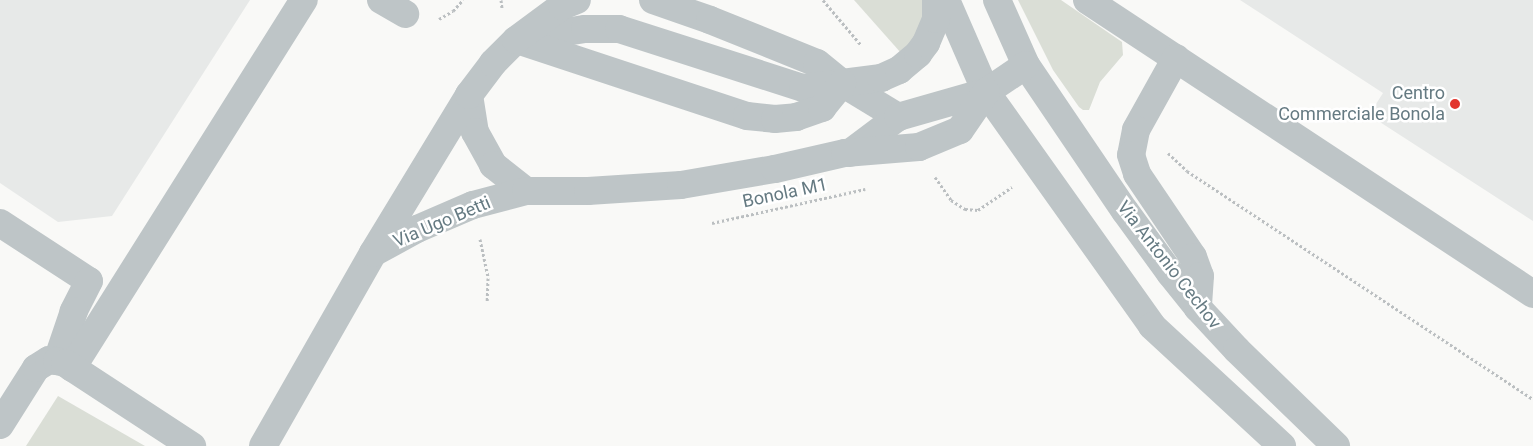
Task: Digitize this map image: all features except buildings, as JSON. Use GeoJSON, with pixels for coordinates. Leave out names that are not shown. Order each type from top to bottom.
{"type":"FeatureCollection","features":[{"type":"Feature","properties":{"kind":"street"},"geometry":{"type":"LineString","coordinates":[[64,364],[304,0]]}},
{"type":"Feature","properties":{"kind":"street"},"geometry":{"type":"LineString","coordinates":[[381,0],[405,14]]}},
{"type":"Feature","properties":{"kind":"street"},"geometry":{"type":"LineString","coordinates":[[373,253],[469,95],[493,63],[516,40],[562,6],[577,0]]}},
{"type":"Feature","properties":{"kind":"street"},"geometry":{"type":"LineString","coordinates":[[653,0],[704,17],[817,63],[842,83],[898,117]]}},
{"type":"Feature","properties":{"kind":"street"},"geometry":{"type":"LineString","coordinates":[[516,40],[585,29],[619,29],[803,88],[881,78],[899,70],[918,54],[931,32],[936,18],[936,0]]}},
{"type":"Feature","properties":{"kind":"street"},"geometry":{"type":"LineString","coordinates":[[946,0],[986,92],[1152,326],[1282,446]]}},
{"type":"Feature","properties":{"kind":"street","name":"Via Antonio Cechov"},"geometry":{"type":"LineString","coordinates":[[997,0],[1026,65],[1125,211],[1198,308],[1336,446]]}},
{"type":"Feature","properties":{"kind":"street"},"geometry":{"type":"LineString","coordinates":[[1087,0],[1533,294]]}},
{"type":"Feature","properties":{"kind":"street"},"geometry":{"type":"LineString","coordinates":[[516,40],[747,116],[774,119],[796,118],[822,108],[842,83]]}},
{"type":"Feature","properties":{"kind":"street"},"geometry":{"type":"LineString","coordinates":[[1176,58],[1136,130],[1131,155],[1136,174],[1193,256],[1200,276],[1198,308]]}},
{"type":"Feature","properties":{"kind":"street"},"geometry":{"type":"LineString","coordinates":[[986,92],[1026,65]]}},
{"type":"Feature","properties":{"kind":"street","name":"Via Ugo Betti"},"geometry":{"type":"LineString","coordinates":[[850,153],[898,117],[986,92]]}},
{"type":"Feature","properties":{"kind":"street","name":"Via Ugo Betti"},"geometry":{"type":"LineString","coordinates":[[264,446],[373,253],[417,229],[473,205],[526,190],[588,191],[681,185],[850,153],[919,147],[960,130],[986,92]]}},
{"type":"Feature","properties":{"kind":"street"},"geometry":{"type":"LineString","coordinates":[[469,95],[475,132],[494,165],[526,190]]}},
{"type":"Feature","properties":{"kind":"street"},"geometry":{"type":"LineString","coordinates":[[0,223],[89,281],[74,311],[64,364]]}},
{"type":"Feature","properties":{"kind":"street"},"geometry":{"type":"LineString","coordinates":[[0,425],[36,368],[49,360],[64,364],[192,446]]}},
{"type":"Feature","properties":{"kind":"path"},"geometry":{"type":"LineString","coordinates":[[823,0],[862,46]]}},
{"type":"Feature","properties":{"kind":"path"},"geometry":{"type":"LineString","coordinates":[[1162,148],[1187,170],[1533,399]]}},
{"type":"Feature","properties":{"kind":"path"},"geometry":{"type":"LineString","coordinates":[[932,173],[950,200],[965,209],[978,210],[992,200]]}},
{"type":"Feature","properties":{"kind":"path","name":"Bonola M1"},"geometry":{"type":"LineString","coordinates":[[712,223],[864,189]]}},
{"type":"Feature","properties":{"kind":"path"},"geometry":{"type":"LineString","coordinates":[[473,205],[488,278],[487,302]]}},
{"type":"Feature","properties":{"kind":"shaded area"},"geometry":{"type":"Polygon","coordinates":[[[0,0],[250,0],[112,216],[58,222],[0,183],[0,0]]]}},
{"type":"Feature","properties":{"kind":"shaded area"},"geometry":{"type":"Polygon","coordinates":[[[854,0],[924,0],[922,30],[901,53],[854,0]]]}},
{"type":"Feature","properties":{"kind":"shaded area"},"geometry":{"type":"Polygon","coordinates":[[[1018,0],[1061,0],[1122,42],[1123,55],[1100,82],[1089,110],[1083,110],[1079,107],[1053,70],[1018,0]]]}},
{"type":"Feature","properties":{"kind":"shaded area","name":"Centro Commerciale Bonola"},"geometry":{"type":"Polygon","coordinates":[[[1240,0],[1533,0],[1533,221],[1369,115],[1383,93],[1240,0]]]}},
{"type":"Feature","properties":{"kind":"shaded area"},"geometry":{"type":"Polygon","coordinates":[[[58,396],[145,446],[26,446],[58,396]]]}},
{"type":"Feature","properties":{"kind":"place","name":"Centro Commerciale Bonola"},"geometry":{"type":"Point","coordinates":[1455,104]}}]}
